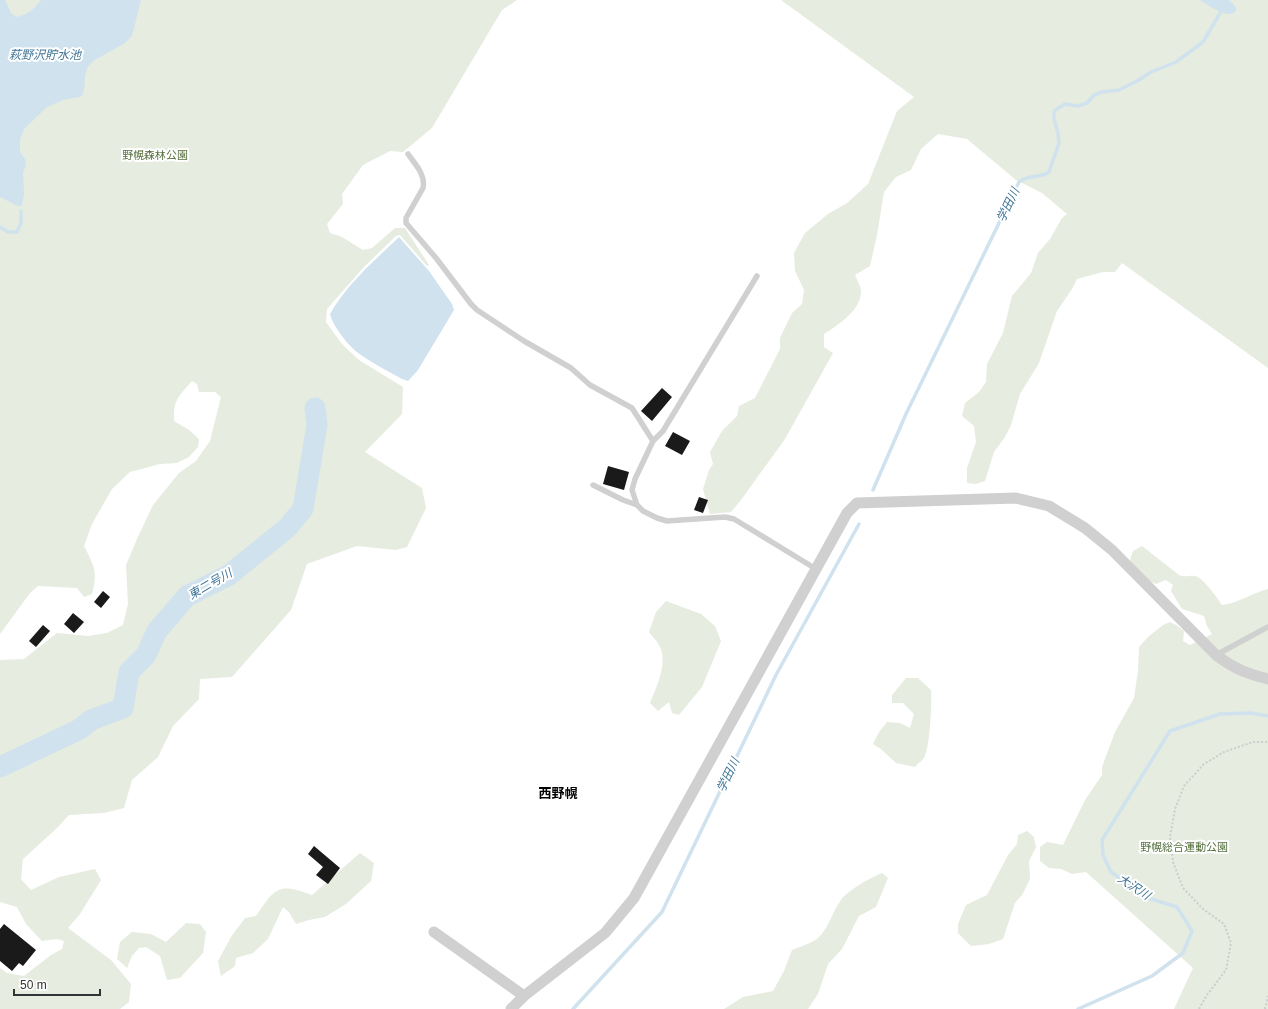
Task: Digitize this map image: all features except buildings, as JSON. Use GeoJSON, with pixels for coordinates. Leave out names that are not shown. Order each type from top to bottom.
{"type":"FeatureCollection","features":[{"type":"Feature","properties":{"kind":"street"},"geometry":{"type":"LineString","coordinates":[[512,1009],[524,996],[605,933],[634,898],[847,512],[856,503],[1016,498],[1049,506],[1085,528],[1112,550],[1216,655],[1233,667],[1251,675],[1268,679]]}},
{"type":"Feature","properties":{"kind":"street"},"geometry":{"type":"LineString","coordinates":[[434,932],[524,996]]}},
{"type":"Feature","properties":{"kind":"lane"},"geometry":{"type":"LineString","coordinates":[[408,154],[424,177],[424,183],[423,188],[406,218],[406,223],[436,258],[471,304],[477,310],[524,341],[571,368],[590,385],[632,408],[653,442]]}},
{"type":"Feature","properties":{"kind":"lane"},"geometry":{"type":"LineString","coordinates":[[637,505],[632,490],[635,479],[653,442],[663,431],[757,276]]}},
{"type":"Feature","properties":{"kind":"lane"},"geometry":{"type":"LineString","coordinates":[[594,485],[623,500],[637,505],[643,511],[657,518],[667,521],[725,517],[734,519],[816,569]]}},
{"type":"Feature","properties":{"kind":"lane"},"geometry":{"type":"LineString","coordinates":[[1216,655],[1268,628]]}},
{"type":"Feature","properties":{"kind":"path"},"geometry":{"type":"LineString","coordinates":[[1199,1009],[1207,995],[1226,970],[1231,943],[1224,924],[1203,909],[1183,888],[1173,862],[1170,837],[1175,809],[1184,786],[1204,764],[1224,752],[1254,742],[1268,742]]}},
{"type":"Feature","properties":{"kind":"path"},"geometry":{"type":"LineString","coordinates":[[1265,1009],[1268,996]]}},
{"type":"Feature","properties":{"kind":"green space","name":"野幌森林公園"},"geometry":{"type":"Polygon","coordinates":[[[0,0],[517,0],[502,10],[432,128],[403,152],[390,151],[363,165],[342,194],[343,204],[327,224],[330,233],[342,237],[363,250],[372,248],[395,228],[405,228],[429,265],[427,266],[400,235],[396,236],[364,267],[327,309],[326,322],[342,344],[359,360],[403,387],[402,414],[365,452],[422,488],[426,508],[407,547],[396,550],[357,546],[307,564],[291,610],[232,677],[200,679],[199,699],[173,726],[158,757],[132,780],[124,808],[104,813],[69,815],[23,859],[21,879],[31,890],[59,877],[95,869],[101,880],[80,914],[68,928],[111,960],[131,984],[129,1002],[120,1009],[0,1009],[0,968],[7,973],[24,976],[51,955],[62,949],[64,941],[57,939],[42,941],[26,924],[17,907],[0,902],[0,660],[24,659],[57,633],[88,636],[107,633],[123,625],[128,604],[126,565],[137,539],[153,505],[179,473],[196,461],[210,441],[221,397],[215,392],[199,392],[197,384],[192,381],[176,403],[174,421],[189,430],[199,439],[198,447],[189,457],[177,463],[160,464],[130,472],[112,489],[92,524],[84,546],[95,574],[92,594],[84,597],[77,588],[38,586],[30,593],[0,634],[0,0]]]}},
{"type":"Feature","properties":{"kind":"green space"},"geometry":{"type":"Polygon","coordinates":[[[781,0],[1268,0],[1268,368],[1122,263],[1115,272],[1103,272],[1077,279],[1057,311],[1039,363],[1020,394],[1011,425],[1005,437],[994,452],[985,481],[976,484],[967,483],[967,468],[976,442],[974,426],[962,416],[965,403],[979,392],[986,382],[987,364],[1003,333],[1012,296],[1031,273],[1038,253],[1050,239],[1062,218],[1067,214],[1042,193],[1016,180],[967,139],[938,134],[921,149],[911,170],[896,177],[884,192],[870,266],[855,275],[861,290],[858,304],[848,316],[824,334],[824,347],[833,353],[785,439],[731,512],[710,514],[703,489],[709,470],[713,464],[710,452],[722,431],[737,416],[739,406],[755,398],[780,349],[780,338],[792,313],[802,304],[804,290],[795,271],[794,253],[805,233],[828,214],[847,203],[868,184],[897,111],[914,97],[781,0]]]}},
{"type":"Feature","properties":{"kind":"green space","name":"野幌総合運動公園"},"geometry":{"type":"Polygon","coordinates":[[[1142,546],[1179,575],[1195,576],[1202,580],[1222,605],[1268,589],[1268,1009],[1174,1009],[1193,968],[1086,872],[1072,874],[1061,869],[1049,868],[1040,861],[1040,847],[1047,842],[1063,845],[1085,800],[1102,775],[1102,767],[1115,732],[1134,698],[1138,671],[1139,647],[1148,637],[1163,625],[1170,622],[1184,631],[1183,641],[1190,645],[1212,634],[1207,626],[1204,616],[1182,609],[1171,591],[1173,585],[1166,580],[1156,584],[1141,575],[1135,568],[1130,560],[1133,551],[1142,546]]]}},
{"type":"Feature","properties":{"kind":"green space"},"geometry":{"type":"Polygon","coordinates":[[[666,601],[701,614],[715,626],[721,641],[702,687],[679,715],[672,713],[669,702],[658,711],[650,703],[658,683],[663,661],[660,647],[649,632],[656,612],[666,601]]]}},
{"type":"Feature","properties":{"kind":"green space"},"geometry":{"type":"Polygon","coordinates":[[[906,678],[918,678],[931,690],[931,715],[928,745],[924,758],[915,767],[896,763],[873,744],[879,732],[887,722],[900,723],[910,728],[914,714],[903,703],[892,703],[892,695],[906,678]]]}},
{"type":"Feature","properties":{"kind":"green space"},"geometry":{"type":"Polygon","coordinates":[[[1027,831],[1034,837],[1036,847],[1029,861],[1030,879],[1022,895],[1015,903],[1003,939],[989,944],[971,946],[958,933],[958,924],[966,905],[987,895],[1008,855],[1017,844],[1018,835],[1027,831]]]}},
{"type":"Feature","properties":{"kind":"green space"},"geometry":{"type":"Polygon","coordinates":[[[360,853],[374,863],[371,881],[346,904],[325,917],[296,924],[289,912],[283,907],[268,939],[253,953],[236,958],[235,966],[221,976],[218,961],[231,937],[245,918],[256,916],[268,899],[278,890],[292,889],[312,895],[360,853]]]}},
{"type":"Feature","properties":{"kind":"green space"},"geometry":{"type":"Polygon","coordinates":[[[882,873],[888,878],[876,907],[859,916],[842,949],[828,964],[818,994],[808,1009],[724,1009],[743,997],[773,991],[784,971],[792,950],[818,938],[825,930],[844,896],[882,873]]]}},
{"type":"Feature","properties":{"kind":"green space"},"geometry":{"type":"Polygon","coordinates":[[[186,923],[200,924],[206,932],[203,953],[180,978],[167,980],[160,956],[146,947],[139,948],[132,956],[127,968],[117,959],[120,942],[132,932],[151,934],[166,942],[186,923]]]}},
{"type":"Feature","properties":{"kind":"water","name":"萩野沢貯水池"},"geometry":{"type":"Polygon","coordinates":[[[0,0],[5,0],[11,13],[16,17],[24,15],[30,11],[41,0],[141,0],[132,36],[125,43],[93,61],[88,67],[82,96],[63,100],[47,107],[24,129],[20,140],[20,152],[25,159],[26,166],[23,172],[24,194],[22,206],[18,206],[0,197],[0,0]]]}},
{"type":"Feature","properties":{"kind":"water"},"geometry":{"type":"Polygon","coordinates":[[[1200,0],[1229,0],[1236,7],[1236,11],[1231,14],[1223,13],[1200,0]]]}},
{"type":"Feature","properties":{"kind":"water"},"geometry":{"type":"Polygon","coordinates":[[[399,237],[429,271],[452,304],[454,310],[418,370],[408,381],[402,379],[357,352],[338,331],[330,314],[344,293],[399,237]]]}},
{"type":"Feature","properties":{"kind":"waterway","name":"学田川"},"geometry":{"type":"LineString","coordinates":[[873,490],[906,414],[1019,182],[1026,178],[1049,172],[1059,143],[1054,119],[1054,111],[1065,104],[1078,106],[1087,103],[1094,95],[1102,92],[1119,90],[1151,72],[1176,62],[1203,42],[1223,8]]}},
{"type":"Feature","properties":{"kind":"waterway"},"geometry":{"type":"LineString","coordinates":[[0,227],[8,232],[17,232],[21,223],[21,211]]}},
{"type":"Feature","properties":{"kind":"waterway","name":"東二号川"},"geometry":{"type":"LineString","coordinates":[[0,767],[80,729],[91,720],[123,708],[129,672],[146,655],[157,631],[187,596],[229,575],[287,528],[303,509],[317,425],[315,408]]}},
{"type":"Feature","properties":{"kind":"waterway","name":"学田川"},"geometry":{"type":"LineString","coordinates":[[573,1009],[662,912],[776,675],[859,524]]}},
{"type":"Feature","properties":{"kind":"waterway","name":"大沢川"},"geometry":{"type":"LineString","coordinates":[[1078,1009],[1152,976],[1183,953],[1192,931],[1177,907],[1148,898],[1111,872],[1103,855],[1102,840],[1170,731],[1220,714],[1251,713],[1268,716]]}},
{"type":"Feature","properties":{"kind":"district","name":"西野幌"},"geometry":{"type":"Point","coordinates":[558,793]}}]}
